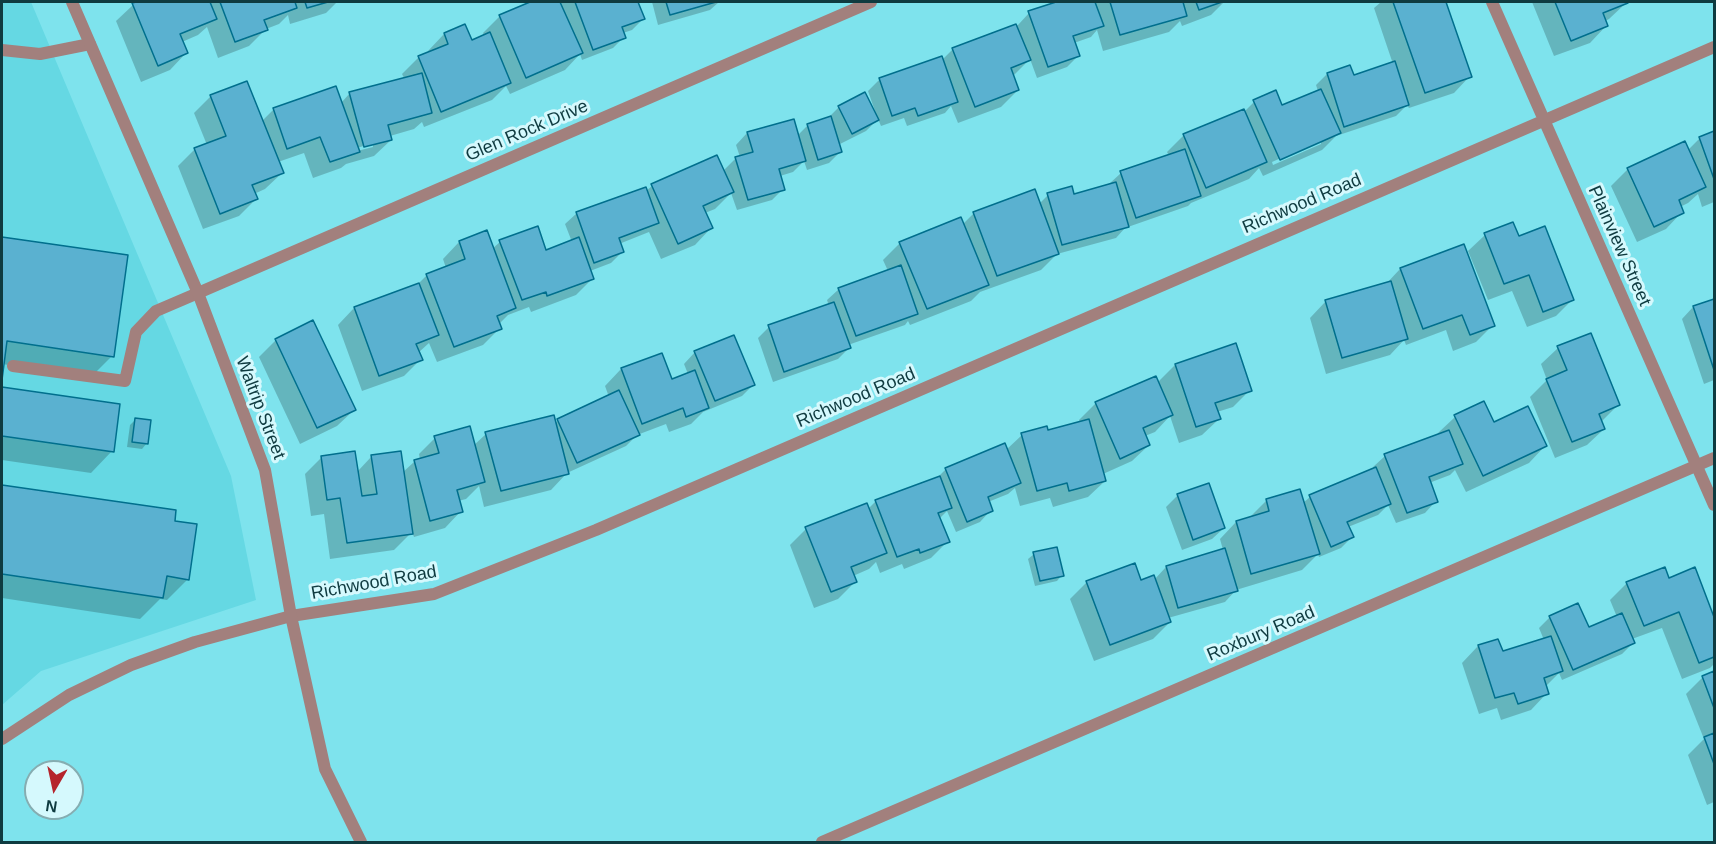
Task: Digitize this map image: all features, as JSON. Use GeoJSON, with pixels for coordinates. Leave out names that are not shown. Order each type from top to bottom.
{"type":"FeatureCollection","features":[{"type":"Feature","properties":{"kind":"street","name":"Waltrip Street"},"geometry":{"type":"LineString","coordinates":[[72,2],[198,293],[265,470],[291,616],[325,769],[361,843]]}},
{"type":"Feature","properties":{"kind":"street","name":"Glen Rock Drive"},"geometry":{"type":"LineString","coordinates":[[13,366],[125,381],[136,332],[156,311],[871,2]]}},
{"type":"Feature","properties":{"kind":"street","name":"Plainview Street"},"geometry":{"type":"LineString","coordinates":[[1492,2],[1714,505]]}},
{"type":"Feature","properties":{"kind":"street"},"geometry":{"type":"LineString","coordinates":[[2,50],[40,54],[90,44]]}},
{"type":"Feature","properties":{"kind":"street","name":"Richwood Road"},"geometry":{"type":"LineString","coordinates":[[2,740],[69,695],[131,665],[195,642],[291,616],[434,594],[585,534],[1714,47]]}},
{"type":"Feature","properties":{"kind":"street","name":"Roxbury Road"},"geometry":{"type":"LineString","coordinates":[[822,843],[1714,458]]}},
{"type":"Feature","properties":{"kind":"shaded area"},"geometry":{"type":"Polygon","coordinates":[[[2,2],[31,2],[231,476],[256,600],[41,671],[2,705],[2,2]]]}},
{"type":"Feature","properties":{"kind":"building"},"geometry":{"type":"Polygon","coordinates":[[[210,2],[217,19],[180,34],[188,53],[158,66],[132,3],[210,2]]]}},
{"type":"Feature","properties":{"kind":"building"},"geometry":{"type":"Polygon","coordinates":[[[220,2],[295,2],[297,8],[264,20],[268,30],[235,42],[220,2]]]}},
{"type":"Feature","properties":{"kind":"building"},"geometry":{"type":"Polygon","coordinates":[[[305,2],[328,2],[307,8],[305,2]]]}},
{"type":"Feature","properties":{"kind":"building"},"geometry":{"type":"Polygon","coordinates":[[[530,2],[560,2],[583,53],[526,78],[499,15],[530,2]]]}},
{"type":"Feature","properties":{"kind":"building"},"geometry":{"type":"Polygon","coordinates":[[[575,2],[638,2],[645,19],[622,27],[626,38],[593,50],[575,2]]]}},
{"type":"Feature","properties":{"kind":"building"},"geometry":{"type":"Polygon","coordinates":[[[666,2],[716,2],[670,15],[666,2]]]}},
{"type":"Feature","properties":{"kind":"building"},"geometry":{"type":"Polygon","coordinates":[[[1056,2],[1095,2],[1104,26],[1073,36],[1080,56],[1048,67],[1028,11],[1056,2]]]}},
{"type":"Feature","properties":{"kind":"building"},"geometry":{"type":"Polygon","coordinates":[[[1110,2],[1183,2],[1187,16],[1120,35],[1110,2]]]}},
{"type":"Feature","properties":{"kind":"building"},"geometry":{"type":"Polygon","coordinates":[[[1196,2],[1222,2],[1199,10],[1196,2]]]}},
{"type":"Feature","properties":{"kind":"building"},"geometry":{"type":"Polygon","coordinates":[[[1393,2],[1446,2],[1472,77],[1425,93],[1393,2]]]}},
{"type":"Feature","properties":{"kind":"building"},"geometry":{"type":"Polygon","coordinates":[[[1555,2],[1628,3],[1603,13],[1608,26],[1571,41],[1555,2]]]}},
{"type":"Feature","properties":{"kind":"building"},"geometry":{"type":"Polygon","coordinates":[[[465,24],[472,40],[490,32],[511,83],[441,112],[418,56],[448,44],[444,33],[465,24]]]}},
{"type":"Feature","properties":{"kind":"building"},"geometry":{"type":"Polygon","coordinates":[[[1016,24],[1031,60],[1011,68],[1019,90],[975,107],[952,48],[1016,24]]]}},
{"type":"Feature","properties":{"kind":"building"},"geometry":{"type":"Polygon","coordinates":[[[942,56],[958,102],[918,116],[915,108],[892,116],[879,78],[942,56]]]}},
{"type":"Feature","properties":{"kind":"building"},"geometry":{"type":"Polygon","coordinates":[[[1395,61],[1409,105],[1344,127],[1327,73],[1350,65],[1354,75],[1395,61]]]}},
{"type":"Feature","properties":{"kind":"building"},"geometry":{"type":"Polygon","coordinates":[[[422,73],[432,113],[388,125],[392,140],[364,147],[349,92],[422,73]]]}},
{"type":"Feature","properties":{"kind":"building"},"geometry":{"type":"Polygon","coordinates":[[[247,81],[284,173],[252,185],[258,199],[220,214],[194,148],[226,136],[210,95],[247,81]]]}},
{"type":"Feature","properties":{"kind":"building"},"geometry":{"type":"Polygon","coordinates":[[[336,86],[360,152],[330,162],[320,137],[287,149],[273,108],[336,86]]]}},
{"type":"Feature","properties":{"kind":"building"},"geometry":{"type":"Polygon","coordinates":[[[1321,89],[1341,133],[1280,160],[1253,100],[1276,90],[1282,105],[1321,89]]]}},
{"type":"Feature","properties":{"kind":"building"},"geometry":{"type":"Polygon","coordinates":[[[865,92],[879,120],[852,134],[838,106],[865,92]]]}},
{"type":"Feature","properties":{"kind":"building"},"geometry":{"type":"Polygon","coordinates":[[[1244,109],[1267,162],[1206,188],[1183,134],[1244,109]]]}},
{"type":"Feature","properties":{"kind":"building"},"geometry":{"type":"Polygon","coordinates":[[[831,116],[842,152],[818,160],[807,124],[831,116]]]}},
{"type":"Feature","properties":{"kind":"building"},"geometry":{"type":"Polygon","coordinates":[[[794,119],[806,161],[779,169],[785,190],[748,200],[735,157],[753,152],[747,132],[794,119]]]}},
{"type":"Feature","properties":{"kind":"building"},"geometry":{"type":"Polygon","coordinates":[[[1714,131],[1714,179],[1699,137],[1714,131]]]}},
{"type":"Feature","properties":{"kind":"building"},"geometry":{"type":"Polygon","coordinates":[[[1685,141],[1706,187],[1679,200],[1684,213],[1654,227],[1627,168],[1685,141]]]}},
{"type":"Feature","properties":{"kind":"building"},"geometry":{"type":"Polygon","coordinates":[[[1185,149],[1201,196],[1136,218],[1120,171],[1185,149]]]}},
{"type":"Feature","properties":{"kind":"building"},"geometry":{"type":"Polygon","coordinates":[[[717,155],[734,192],[703,206],[713,228],[678,244],[651,184],[717,155]]]}},
{"type":"Feature","properties":{"kind":"building"},"geometry":{"type":"Polygon","coordinates":[[[1116,182],[1129,227],[1062,245],[1047,193],[1072,186],[1074,194],[1116,182]]]}},
{"type":"Feature","properties":{"kind":"building"},"geometry":{"type":"Polygon","coordinates":[[[646,187],[659,223],[619,238],[624,252],[594,263],[576,212],[646,187]]]}},
{"type":"Feature","properties":{"kind":"building"},"geometry":{"type":"Polygon","coordinates":[[[1035,189],[1059,254],[997,276],[973,212],[1035,189]]]}},
{"type":"Feature","properties":{"kind":"building"},"geometry":{"type":"Polygon","coordinates":[[[961,217],[989,285],[927,309],[899,242],[961,217]]]}},
{"type":"Feature","properties":{"kind":"building"},"geometry":{"type":"Polygon","coordinates":[[[1513,222],[1519,236],[1545,226],[1574,300],[1543,312],[1529,275],[1504,284],[1484,233],[1513,222]]]}},
{"type":"Feature","properties":{"kind":"building"},"geometry":{"type":"Polygon","coordinates":[[[538,226],[546,250],[579,237],[594,279],[547,296],[546,292],[522,300],[499,240],[538,226]]]}},
{"type":"Feature","properties":{"kind":"building"},"geometry":{"type":"Polygon","coordinates":[[[487,230],[516,308],[497,316],[502,329],[454,347],[426,274],[465,259],[459,241],[487,230]]]}},
{"type":"Feature","properties":{"kind":"building"},"geometry":{"type":"Polygon","coordinates":[[[2,237],[128,255],[114,357],[7,341],[2,380],[2,237]]]}},
{"type":"Feature","properties":{"kind":"building"},"geometry":{"type":"Polygon","coordinates":[[[1464,244],[1495,326],[1470,335],[1462,315],[1423,329],[1400,268],[1464,244]]]}},
{"type":"Feature","properties":{"kind":"building"},"geometry":{"type":"Polygon","coordinates":[[[901,265],[918,314],[856,336],[838,288],[901,265]]]}},
{"type":"Feature","properties":{"kind":"building"},"geometry":{"type":"Polygon","coordinates":[[[1391,281],[1408,339],[1342,358],[1325,300],[1391,281]]]}},
{"type":"Feature","properties":{"kind":"building"},"geometry":{"type":"Polygon","coordinates":[[[419,283],[439,335],[416,344],[423,360],[379,376],[354,307],[419,283]]]}},
{"type":"Feature","properties":{"kind":"building"},"geometry":{"type":"Polygon","coordinates":[[[1714,299],[1714,370],[1693,306],[1714,299]]]}},
{"type":"Feature","properties":{"kind":"building"},"geometry":{"type":"Polygon","coordinates":[[[834,302],[851,348],[784,372],[768,325],[834,302]]]}},
{"type":"Feature","properties":{"kind":"building"},"geometry":{"type":"Polygon","coordinates":[[[313,320],[356,410],[317,428],[275,339],[313,320]]]}},
{"type":"Feature","properties":{"kind":"building"},"geometry":{"type":"Polygon","coordinates":[[[1591,333],[1620,405],[1599,414],[1605,429],[1572,442],[1546,379],[1567,370],[1557,346],[1591,333]]]}},
{"type":"Feature","properties":{"kind":"building"},"geometry":{"type":"Polygon","coordinates":[[[734,335],[755,385],[715,401],[694,351],[734,335]]]}},
{"type":"Feature","properties":{"kind":"building"},"geometry":{"type":"Polygon","coordinates":[[[1236,343],[1252,391],[1215,403],[1221,419],[1196,427],[1175,364],[1236,343]]]}},
{"type":"Feature","properties":{"kind":"building"},"geometry":{"type":"Polygon","coordinates":[[[662,353],[672,379],[695,370],[709,408],[686,417],[683,408],[642,424],[621,368],[662,353]]]}},
{"type":"Feature","properties":{"kind":"building"},"geometry":{"type":"Polygon","coordinates":[[[1156,376],[1173,415],[1143,428],[1150,445],[1120,459],[1095,402],[1156,376]]]}},
{"type":"Feature","properties":{"kind":"building"},"geometry":{"type":"Polygon","coordinates":[[[2,387],[120,404],[114,452],[2,436],[2,387]]]}},
{"type":"Feature","properties":{"kind":"building"},"geometry":{"type":"Polygon","coordinates":[[[619,390],[640,435],[577,463],[557,419],[619,390]]]}},
{"type":"Feature","properties":{"kind":"building"},"geometry":{"type":"Polygon","coordinates":[[[1484,401],[1494,422],[1528,406],[1547,446],[1483,476],[1454,415],[1484,401]]]}},
{"type":"Feature","properties":{"kind":"building"},"geometry":{"type":"Polygon","coordinates":[[[554,415],[569,474],[501,491],[485,432],[554,415]]]}},
{"type":"Feature","properties":{"kind":"building"},"geometry":{"type":"Polygon","coordinates":[[[135,418],[151,420],[148,444],[132,442],[135,418]]]}},
{"type":"Feature","properties":{"kind":"building"},"geometry":{"type":"Polygon","coordinates":[[[1089,419],[1106,481],[1069,491],[1067,483],[1037,491],[1021,433],[1047,426],[1048,430],[1089,419]]]}},
{"type":"Feature","properties":{"kind":"building"},"geometry":{"type":"Polygon","coordinates":[[[470,426],[485,482],[457,490],[463,512],[430,521],[414,460],[439,453],[434,436],[470,426]]]}},
{"type":"Feature","properties":{"kind":"building"},"geometry":{"type":"Polygon","coordinates":[[[1449,430],[1463,464],[1429,477],[1438,502],[1407,513],[1384,454],[1449,430]]]}},
{"type":"Feature","properties":{"kind":"building"},"geometry":{"type":"Polygon","coordinates":[[[1005,443],[1021,483],[988,497],[993,511],[967,522],[945,468],[1005,443]]]}},
{"type":"Feature","properties":{"kind":"building"},"geometry":{"type":"Polygon","coordinates":[[[355,451],[362,496],[377,494],[371,455],[401,451],[413,534],[347,543],[340,498],[327,500],[321,456],[355,451]]]}},
{"type":"Feature","properties":{"kind":"building"},"geometry":{"type":"Polygon","coordinates":[[[1376,467],[1391,504],[1347,522],[1354,537],[1331,547],[1309,495],[1376,467]]]}},
{"type":"Feature","properties":{"kind":"building"},"geometry":{"type":"Polygon","coordinates":[[[940,476],[952,508],[938,513],[950,542],[920,553],[919,549],[897,557],[875,500],[940,476]]]}},
{"type":"Feature","properties":{"kind":"building"},"geometry":{"type":"Polygon","coordinates":[[[1209,483],[1225,528],[1193,540],[1177,494],[1209,483]]]}},
{"type":"Feature","properties":{"kind":"building"},"geometry":{"type":"Polygon","coordinates":[[[2,485],[176,510],[175,521],[197,524],[189,580],[167,576],[163,598],[2,574],[2,485]]]}},
{"type":"Feature","properties":{"kind":"building"},"geometry":{"type":"Polygon","coordinates":[[[1300,489],[1320,554],[1251,574],[1236,521],[1269,511],[1266,499],[1300,489]]]}},
{"type":"Feature","properties":{"kind":"building"},"geometry":{"type":"Polygon","coordinates":[[[867,503],[887,553],[851,567],[857,582],[831,592],[805,527],[867,503]]]}},
{"type":"Feature","properties":{"kind":"building"},"geometry":{"type":"Polygon","coordinates":[[[1057,547],[1064,576],[1040,581],[1033,552],[1057,547]]]}},
{"type":"Feature","properties":{"kind":"building"},"geometry":{"type":"Polygon","coordinates":[[[1225,548],[1238,591],[1178,608],[1166,566],[1225,548]]]}},
{"type":"Feature","properties":{"kind":"building"},"geometry":{"type":"Polygon","coordinates":[[[1135,563],[1141,580],[1154,575],[1171,622],[1110,645],[1086,581],[1135,563]]]}},
{"type":"Feature","properties":{"kind":"building"},"geometry":{"type":"Polygon","coordinates":[[[1665,567],[1669,578],[1695,567],[1714,617],[1714,657],[1699,663],[1679,612],[1644,626],[1626,582],[1665,567]]]}},
{"type":"Feature","properties":{"kind":"building"},"geometry":{"type":"Polygon","coordinates":[[[1578,603],[1589,627],[1622,613],[1635,643],[1573,670],[1549,616],[1578,603]]]}},
{"type":"Feature","properties":{"kind":"building"},"geometry":{"type":"Polygon","coordinates":[[[1551,636],[1563,671],[1544,678],[1549,694],[1518,704],[1514,693],[1495,698],[1478,645],[1498,639],[1503,651],[1551,636]]]}},
{"type":"Feature","properties":{"kind":"building"},"geometry":{"type":"Polygon","coordinates":[[[1714,671],[1714,708],[1702,676],[1714,671]]]}},
{"type":"Feature","properties":{"kind":"building"},"geometry":{"type":"Polygon","coordinates":[[[1714,733],[1714,764],[1704,737],[1714,733]]]}}]}
